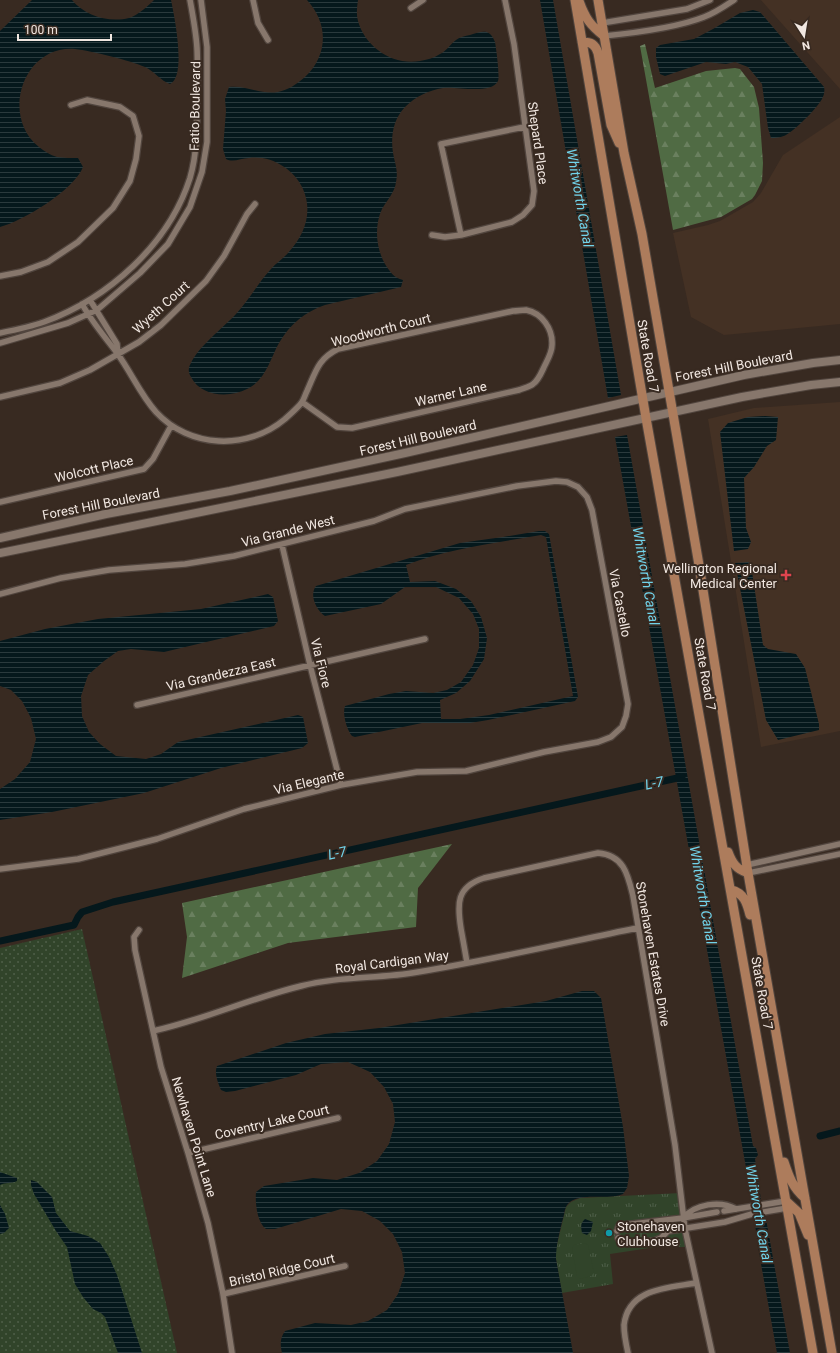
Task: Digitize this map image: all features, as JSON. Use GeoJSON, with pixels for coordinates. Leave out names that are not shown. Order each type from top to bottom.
{"type":"FeatureCollection","features":[{"type":"Feature","properties":{"kind":"main road","name":"State Road 7"},"geometry":{"type":"LineString","coordinates":[[575,0],[642,398],[813,1353]]}},
{"type":"Feature","properties":{"kind":"main road"},"geometry":{"type":"LineString","coordinates":[[579,0],[584,14],[589,22],[604,36]]}},
{"type":"Feature","properties":{"kind":"main road","name":"State Road 7"},"geometry":{"type":"LineString","coordinates":[[598,0],[624,153],[642,234],[699,565],[747,869],[806,1198],[832,1353]]}},
{"type":"Feature","properties":{"kind":"main road"},"geometry":{"type":"LineString","coordinates":[[582,42],[590,42],[595,46],[598,53],[611,125],[624,153]]}},
{"type":"Feature","properties":{"kind":"main road","name":"Forest Hill Boulevard"},"geometry":{"type":"LineString","coordinates":[[0,538],[106,514],[230,491],[405,453],[744,375],[813,363],[840,360]]}},
{"type":"Feature","properties":{"kind":"main road","name":"Forest Hill Boulevard"},"geometry":{"type":"LineString","coordinates":[[0,553],[382,475],[742,397],[811,385],[840,382]]}},
{"type":"Feature","properties":{"kind":"main road"},"geometry":{"type":"LineString","coordinates":[[719,824],[731,860],[736,868],[747,869]]}},
{"type":"Feature","properties":{"kind":"main road"},"geometry":{"type":"LineString","coordinates":[[731,890],[742,896],[747,903],[763,957]]}},
{"type":"Feature","properties":{"kind":"main road"},"geometry":{"type":"LineString","coordinates":[[774,1134],[789,1179],[795,1188],[806,1198]]}},
{"type":"Feature","properties":{"kind":"main road"},"geometry":{"type":"LineString","coordinates":[[787,1204],[799,1213],[815,1253]]}},
{"type":"Feature","properties":{"kind":"street","name":"Fatio Boulevard"},"geometry":{"type":"LineString","coordinates":[[0,333],[43,322],[90,300],[127,271],[162,234],[182,201],[195,157],[197,139],[196,29],[190,0]]}},
{"type":"Feature","properties":{"kind":"street","name":"Fatio Boulevard"},"geometry":{"type":"LineString","coordinates":[[0,343],[68,323],[97,310],[140,273],[168,244],[190,207],[202,172],[207,142],[207,47],[201,0]]}},
{"type":"Feature","properties":{"kind":"street"},"geometry":{"type":"LineString","coordinates":[[254,0],[258,23],[268,40]]}},
{"type":"Feature","properties":{"kind":"street"},"geometry":{"type":"LineString","coordinates":[[411,8],[423,0]]}},
{"type":"Feature","properties":{"kind":"street","name":"Shepard Place"},"geometry":{"type":"LineString","coordinates":[[432,235],[445,237],[462,235],[512,222],[523,215],[532,205],[534,191],[524,127],[514,44],[505,0]]}},
{"type":"Feature","properties":{"kind":"street"},"geometry":{"type":"LineString","coordinates":[[602,23],[687,9],[710,0]]}},
{"type":"Feature","properties":{"kind":"street"},"geometry":{"type":"LineString","coordinates":[[604,36],[691,22],[706,16],[734,0]]}},
{"type":"Feature","properties":{"kind":"street"},"geometry":{"type":"LineString","coordinates":[[0,276],[21,272],[48,262],[78,242],[113,208],[130,181],[136,159],[139,136],[133,116],[120,107],[87,100],[71,105]]}},
{"type":"Feature","properties":{"kind":"street"},"geometry":{"type":"LineString","coordinates":[[462,235],[441,144],[524,127]]}},
{"type":"Feature","properties":{"kind":"street","name":"Wyeth Court"},"geometry":{"type":"LineString","coordinates":[[0,397],[60,383],[90,370],[139,342],[161,325],[206,281],[224,256],[247,214],[255,204]]}},
{"type":"Feature","properties":{"kind":"street","name":"Woodworth Court"},"geometry":{"type":"LineString","coordinates":[[90,300],[117,344],[118,354]]}},
{"type":"Feature","properties":{"kind":"street","name":"Woodworth Court"},"geometry":{"type":"LineString","coordinates":[[82,304],[118,354],[143,396],[155,412],[171,426],[188,435],[210,440],[230,441],[250,438],[268,431],[284,419],[302,402],[320,363],[328,354],[338,348],[513,311],[525,310],[536,314]]}},
{"type":"Feature","properties":{"kind":"street","name":"Warner Lane"},"geometry":{"type":"LineString","coordinates":[[302,402],[337,427],[352,428],[519,390],[533,384],[541,374],[550,354],[552,345],[551,334],[547,325],[536,314]]}},
{"type":"Feature","properties":{"kind":"street","name":"Wolcott Place"},"geometry":{"type":"LineString","coordinates":[[0,502],[144,469],[153,459],[171,426]]}},
{"type":"Feature","properties":{"kind":"street","name":"Via Grande West"},"geometry":{"type":"LineString","coordinates":[[0,594],[61,578],[110,570],[185,564],[234,556],[374,521],[405,509],[517,486],[556,481],[567,482],[578,487]]}},
{"type":"Feature","properties":{"kind":"street","name":"Via Castello"},"geometry":{"type":"LineString","coordinates":[[578,487],[586,497],[592,510],[628,704],[626,716],[622,726]]}},
{"type":"Feature","properties":{"kind":"street","name":"Via Fiore"},"geometry":{"type":"LineString","coordinates":[[282,545],[310,664],[341,785]]}},
{"type":"Feature","properties":{"kind":"street","name":"Via Grandezza East"},"geometry":{"type":"LineString","coordinates":[[137,705],[310,664],[425,639]]}},
{"type":"Feature","properties":{"kind":"street","name":"Via Elegante"},"geometry":{"type":"LineString","coordinates":[[0,869],[78,859],[157,839],[244,809],[341,785],[417,772],[466,771],[544,752],[598,742],[611,737],[622,726]]}},
{"type":"Feature","properties":{"kind":"street"},"geometry":{"type":"LineString","coordinates":[[747,869],[794,854],[840,844]]}},
{"type":"Feature","properties":{"kind":"street","name":"Stonehaven Estates Drive"},"geometry":{"type":"LineString","coordinates":[[467,963],[458,908],[462,895],[471,884],[484,878],[598,854],[610,855],[624,867],[629,881],[675,1145],[683,1218],[712,1353]]}},
{"type":"Feature","properties":{"kind":"street"},"geometry":{"type":"LineString","coordinates":[[794,854],[796,863]]}},
{"type":"Feature","properties":{"kind":"street"},"geometry":{"type":"LineString","coordinates":[[747,869],[796,863],[840,854]]}},
{"type":"Feature","properties":{"kind":"street","name":"Royal Cardigan Way"},"geometry":{"type":"LineString","coordinates":[[153,1031],[178,1025],[300,986],[324,981],[416,972],[512,955],[637,928]]}},
{"type":"Feature","properties":{"kind":"street","name":"Newhaven Point Lane"},"geometry":{"type":"LineString","coordinates":[[139,930],[134,937],[134,943],[153,1031],[161,1067],[208,1223],[223,1294],[232,1353]]}},
{"type":"Feature","properties":{"kind":"street","name":"Coventry Lake Court"},"geometry":{"type":"LineString","coordinates":[[188,1153],[338,1118]]}},
{"type":"Feature","properties":{"kind":"street"},"geometry":{"type":"LineString","coordinates":[[683,1218],[692,1210],[707,1206],[725,1204],[737,1209]]}},
{"type":"Feature","properties":{"kind":"street"},"geometry":{"type":"LineString","coordinates":[[787,1204],[765,1212],[752,1214],[725,1222],[668,1231],[661,1238],[654,1241],[625,1244],[620,1241],[617,1235],[619,1226],[624,1225],[683,1218],[764,1205],[787,1204]]}},
{"type":"Feature","properties":{"kind":"street"},"geometry":{"type":"LineString","coordinates":[[707,1206],[710,1224]]}},
{"type":"Feature","properties":{"kind":"street"},"geometry":{"type":"LineString","coordinates":[[666,1220],[668,1231]]}},
{"type":"Feature","properties":{"kind":"street","name":"Bristol Ridge Court"},"geometry":{"type":"LineString","coordinates":[[223,1294],[346,1266]]}},
{"type":"Feature","properties":{"kind":"street"},"geometry":{"type":"LineString","coordinates":[[628,1353],[624,1325],[626,1317],[634,1303],[639,1298],[653,1290],[696,1283]]}},
{"type":"Feature","properties":{"kind":"shaded area"},"geometry":{"type":"Polygon","coordinates":[[[761,0],[840,0],[840,89],[761,0]]]}},
{"type":"Feature","properties":{"kind":"shaded area"},"geometry":{"type":"Polygon","coordinates":[[[840,117],[840,324],[724,335],[691,317],[673,233],[720,221],[753,202],[761,193],[783,155],[840,117]]]}},
{"type":"Feature","properties":{"kind":"shaded area","name":"Wellington Regional Medical Center"},"geometry":{"type":"Polygon","coordinates":[[[840,402],[840,731],[761,747],[708,419],[754,408],[840,402]]]}},
{"type":"Feature","properties":{"kind":"green space"},"geometry":{"type":"Polygon","coordinates":[[[645,44],[655,88],[706,71],[735,68],[740,69],[754,87],[759,108],[763,163],[762,181],[752,199],[721,217],[673,230],[640,46],[645,44]]]}},
{"type":"Feature","properties":{"kind":"green space"},"geometry":{"type":"Polygon","coordinates":[[[452,844],[418,888],[416,927],[288,943],[182,978],[187,937],[182,903],[452,844]]]}},
{"type":"Feature","properties":{"kind":"green space"},"geometry":{"type":"Polygon","coordinates":[[[82,929],[177,1353],[0,1353],[0,948],[82,929]]]}},
{"type":"Feature","properties":{"kind":"green space"},"geometry":{"type":"Polygon","coordinates":[[[681,1193],[689,1247],[656,1247],[610,1254],[613,1284],[562,1293],[556,1259],[556,1249],[566,1207],[571,1202],[580,1198],[681,1193]]]}},
{"type":"Feature","properties":{"kind":"green space"},"geometry":{"type":"Polygon","coordinates":[[[585,1243],[588,1245],[594,1273],[591,1276],[580,1279],[577,1276],[572,1248],[574,1245],[585,1243]]]}},
{"type":"Feature","properties":{"kind":"water"},"geometry":{"type":"Polygon","coordinates":[[[32,0],[72,0],[77,6],[90,14],[113,20],[132,17],[154,0],[171,0],[178,45],[178,70],[175,79],[170,84],[138,64],[91,52],[75,49],[57,51],[42,58],[30,70],[23,85],[20,101],[21,118],[27,134],[47,153],[57,157],[78,158],[83,167],[78,176],[59,195],[34,211],[10,224],[0,227],[0,31],[32,0]]]}},
{"type":"Feature","properties":{"kind":"water"},"geometry":{"type":"Polygon","coordinates":[[[307,0],[358,0],[357,18],[367,39],[382,53],[400,61],[410,62],[430,59],[442,53],[459,38],[478,32],[491,34],[495,42],[498,81],[488,88],[443,88],[427,92],[409,103],[397,118],[393,131],[392,144],[397,179],[394,189],[379,216],[377,237],[385,264],[392,274],[403,280],[401,287],[325,305],[311,311],[293,324],[283,336],[267,369],[259,380],[247,389],[240,392],[232,394],[216,394],[202,389],[191,377],[189,370],[194,357],[236,314],[266,274],[294,246],[303,231],[307,215],[306,198],[303,189],[294,175],[281,165],[273,161],[257,158],[234,160],[226,159],[223,149],[226,111],[225,99],[229,87],[241,87],[272,93],[282,91],[299,82],[313,68],[322,49],[323,39],[319,19],[307,0]]]}},
{"type":"Feature","properties":{"kind":"water","name":"Whitworth Canal"},"geometry":{"type":"Polygon","coordinates":[[[540,0],[553,0],[621,395],[608,398],[540,0]]]}},
{"type":"Feature","properties":{"kind":"water"},"geometry":{"type":"Polygon","coordinates":[[[753,10],[760,12],[824,87],[822,99],[816,107],[793,130],[781,137],[771,138],[768,128],[762,84],[748,67],[735,62],[726,64],[706,62],[665,76],[660,74],[656,57],[656,48],[660,45],[694,39],[740,13],[753,10]]]}},
{"type":"Feature","properties":{"kind":"water"},"geometry":{"type":"Polygon","coordinates":[[[748,417],[778,417],[776,440],[767,446],[754,467],[744,478],[746,528],[751,542],[748,549],[734,551],[720,432],[728,423],[748,417]]]}},
{"type":"Feature","properties":{"kind":"water","name":"Whitworth Canal"},"geometry":{"type":"Polygon","coordinates":[[[627,435],[753,1146],[756,1148],[758,1155],[755,1159],[761,1200],[766,1219],[790,1353],[777,1353],[758,1247],[752,1201],[615,437],[627,435]]]}},
{"type":"Feature","properties":{"kind":"water"},"geometry":{"type":"Polygon","coordinates":[[[539,531],[545,531],[549,534],[578,697],[575,701],[470,723],[422,723],[355,737],[352,736],[348,730],[346,722],[344,713],[345,706],[406,691],[433,693],[447,690],[461,682],[473,665],[479,648],[479,629],[473,614],[459,598],[436,587],[405,587],[381,604],[325,616],[314,602],[313,594],[316,586],[460,543],[539,531]],[[541,535],[456,550],[406,565],[410,582],[435,581],[456,589],[471,601],[481,617],[487,638],[484,659],[470,681],[456,693],[440,700],[441,719],[460,719],[489,715],[573,696],[546,537],[541,535]]]}},
{"type":"Feature","properties":{"kind":"water"},"geometry":{"type":"Polygon","coordinates":[[[749,562],[751,565],[763,645],[768,649],[796,654],[805,668],[819,724],[819,730],[778,740],[766,720],[735,563],[749,562]]]}},
{"type":"Feature","properties":{"kind":"water"},"geometry":{"type":"Polygon","coordinates":[[[268,594],[273,597],[278,621],[274,626],[164,652],[131,649],[118,651],[88,675],[81,696],[82,716],[89,732],[100,744],[116,756],[146,759],[161,754],[178,742],[298,715],[303,717],[308,743],[302,748],[221,768],[144,793],[52,812],[0,820],[0,789],[15,779],[30,762],[36,739],[31,718],[22,701],[11,690],[0,686],[0,641],[45,629],[98,619],[201,609],[268,594]]]}},
{"type":"Feature","properties":{"kind":"water"},"geometry":{"type":"Polygon","coordinates":[[[582,991],[594,991],[601,998],[623,1127],[629,1176],[627,1188],[623,1194],[609,1197],[584,1197],[576,1199],[570,1202],[565,1209],[558,1240],[556,1259],[573,1353],[282,1353],[281,1341],[285,1331],[315,1323],[351,1325],[368,1321],[387,1310],[398,1294],[405,1273],[402,1252],[393,1234],[380,1221],[362,1211],[341,1209],[275,1229],[266,1229],[260,1222],[256,1207],[256,1192],[264,1186],[313,1178],[337,1180],[359,1173],[377,1161],[389,1144],[395,1122],[393,1104],[384,1087],[370,1072],[348,1062],[321,1064],[296,1075],[226,1092],[221,1090],[216,1075],[217,1066],[286,1043],[325,1034],[379,1028],[546,1001],[582,991]]]}},
{"type":"Feature","properties":{"kind":"water"},"geometry":{"type":"Polygon","coordinates":[[[0,1172],[17,1178],[17,1181],[0,1185],[0,1172]]]}},
{"type":"Feature","properties":{"kind":"water"},"geometry":{"type":"Polygon","coordinates":[[[31,1180],[37,1182],[52,1197],[56,1213],[70,1231],[88,1236],[100,1243],[109,1257],[117,1275],[142,1353],[118,1353],[105,1317],[93,1309],[75,1284],[67,1247],[34,1194],[31,1180]]]}},
{"type":"Feature","properties":{"kind":"water"},"geometry":{"type":"Polygon","coordinates":[[[0,1205],[5,1214],[9,1228],[4,1233],[0,1234],[0,1205]]]}},
{"type":"Feature","properties":{"kind":"water"},"geometry":{"type":"Polygon","coordinates":[[[585,1219],[593,1222],[591,1231],[587,1235],[582,1233],[581,1229],[585,1219]]]}},
{"type":"Feature","properties":{"kind":"waterway","name":"L-7"},"geometry":{"type":"LineString","coordinates":[[0,941],[74,925],[82,912],[113,902],[682,777]]}},
{"type":"Feature","properties":{"kind":"waterway"},"geometry":{"type":"LineString","coordinates":[[820,1136],[840,1131]]}},
{"type":"Feature","properties":{"kind":"place","name":"Wellington Regional Medical Center"},"geometry":{"type":"Point","coordinates":[786,575]}},
{"type":"Feature","properties":{"kind":"place","name":"Stonehaven Clubhouse"},"geometry":{"type":"Point","coordinates":[609,1233]}}]}
